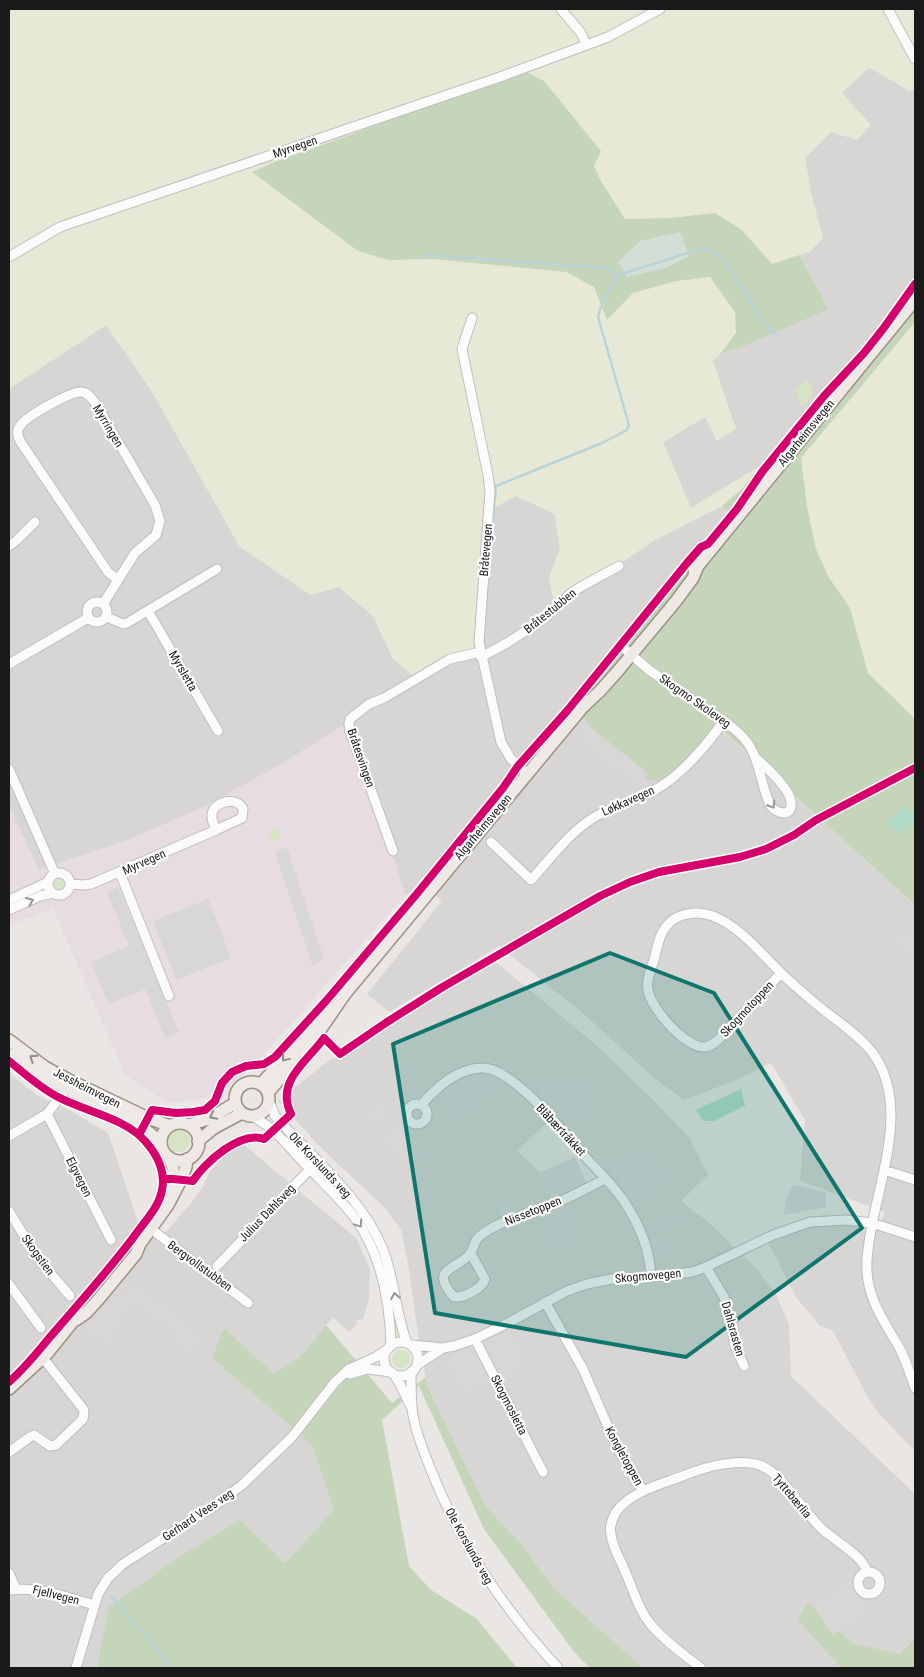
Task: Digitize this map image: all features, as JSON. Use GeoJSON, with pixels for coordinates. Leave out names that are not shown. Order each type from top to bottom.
{"type":"FeatureCollection","features":[{"type":"Feature","properties":{"kind":"main road","name":"Algarheimsvegen"},"geometry":{"type":"LineString","coordinates":[[266,1093],[321,1029],[345,994],[527,774],[583,707],[600,691],[629,652],[676,601],[693,578],[698,566],[915,300]]}},
{"type":"Feature","properties":{"kind":"main road","name":"Jessheimvegen"},"geometry":{"type":"LineString","coordinates":[[9,1040],[61,1075],[148,1118],[170,1126]]}},
{"type":"Feature","properties":{"kind":"main road","name":"Jessheimvegen"},"geometry":{"type":"LineString","coordinates":[[9,1054],[66,1089],[138,1125],[161,1143]]}},
{"type":"Feature","properties":{"kind":"main road"},"geometry":{"type":"LineString","coordinates":[[172,1195],[172,1167],[169,1157],[162,1148],[163,1133],[170,1126],[179,1123],[188,1125],[243,1110],[258,1115],[264,1111],[266,1093],[250,1082],[243,1084],[236,1092],[243,1110]]}},
{"type":"Feature","properties":{"kind":"main road"},"geometry":{"type":"LineString","coordinates":[[198,1141],[214,1128],[243,1110]]}},
{"type":"Feature","properties":{"kind":"main road"},"geometry":{"type":"LineString","coordinates":[[169,1157],[181,1161],[194,1154],[198,1141],[196,1132],[188,1125]]}},
{"type":"Feature","properties":{"kind":"main road"},"geometry":{"type":"LineString","coordinates":[[9,1389],[42,1358],[76,1320],[131,1250],[140,1244],[163,1214],[181,1180],[187,1159]]}},
{"type":"Feature","properties":{"kind":"street"},"geometry":{"type":"LineString","coordinates":[[560,9],[580,33],[586,44]]}},
{"type":"Feature","properties":{"kind":"street","name":"Myrvegen"},"geometry":{"type":"LineString","coordinates":[[9,257],[60,227],[482,83],[608,37],[660,9]]}},
{"type":"Feature","properties":{"kind":"street"},"geometry":{"type":"LineString","coordinates":[[888,9],[915,59]]}},
{"type":"Feature","properties":{"kind":"street","name":"Bråtevegen"},"geometry":{"type":"LineString","coordinates":[[472,318],[462,349],[490,491],[479,626],[481,654],[501,742],[511,759],[527,774]]}},
{"type":"Feature","properties":{"kind":"street","name":"Myrringen"},"geometry":{"type":"LineString","coordinates":[[103,604],[135,553],[156,535],[160,522],[159,515],[96,404],[89,395],[83,392],[72,393],[25,420],[18,430],[18,435],[108,572],[118,580]]}},
{"type":"Feature","properties":{"kind":"street"},"geometry":{"type":"LineString","coordinates":[[9,546],[35,522]]}},
{"type":"Feature","properties":{"kind":"street","name":"Bråtestubben"},"geometry":{"type":"LineString","coordinates":[[481,654],[508,643],[530,629],[576,590],[619,566]]}},
{"type":"Feature","properties":{"kind":"street"},"geometry":{"type":"LineString","coordinates":[[107,617],[123,624],[217,569]]}},
{"type":"Feature","properties":{"kind":"street"},"geometry":{"type":"LineString","coordinates":[[96,602],[103,604],[107,608],[107,617],[98,623],[92,622],[88,618],[87,611],[90,605],[96,602]]}},
{"type":"Feature","properties":{"kind":"street","name":"Myrsletta"},"geometry":{"type":"LineString","coordinates":[[148,611],[218,731]]}},
{"type":"Feature","properties":{"kind":"street"},"geometry":{"type":"LineString","coordinates":[[9,664],[88,618]]}},
{"type":"Feature","properties":{"kind":"street","name":"Skogmo Skoleveg"},"geometry":{"type":"LineString","coordinates":[[629,652],[649,670],[746,738],[757,759],[774,774],[790,796],[791,806],[789,810],[778,813],[770,805],[757,759]]}},
{"type":"Feature","properties":{"kind":"street","name":"Bråtesvingen"},"geometry":{"type":"LineString","coordinates":[[393,851],[350,731],[348,724],[350,719],[369,704],[384,698],[450,660],[481,654]]}},
{"type":"Feature","properties":{"kind":"street","name":"Løkkavegen"},"geometry":{"type":"LineString","coordinates":[[491,842],[531,880],[573,835],[594,817],[653,791],[675,777],[724,722]]}},
{"type":"Feature","properties":{"kind":"street"},"geometry":{"type":"LineString","coordinates":[[9,769],[55,874]]}},
{"type":"Feature","properties":{"kind":"street","name":"Myrvegen"},"geometry":{"type":"LineString","coordinates":[[70,884],[83,886],[91,884],[216,830]]}},
{"type":"Feature","properties":{"kind":"street"},"geometry":{"type":"LineString","coordinates":[[120,873],[169,996]]}},
{"type":"Feature","properties":{"kind":"street"},"geometry":{"type":"LineString","coordinates":[[9,910],[40,896],[53,893],[62,894],[68,890],[70,884],[65,875],[55,874],[49,878],[48,888],[53,893]]}},
{"type":"Feature","properties":{"kind":"street"},"geometry":{"type":"LineString","coordinates":[[9,900],[48,882]]}},
{"type":"Feature","properties":{"kind":"street","name":"Skogmotoppen"},"geometry":{"type":"LineString","coordinates":[[781,973],[724,1035],[714,1044],[706,1047],[687,1041],[672,1027],[659,1012],[648,991],[648,980],[662,932],[668,923],[683,914],[692,913],[713,916],[750,943],[781,973],[872,1053],[880,1065],[885,1078],[892,1106],[884,1170],[867,1256],[867,1272],[872,1297],[878,1313],[904,1358],[915,1388]]}},
{"type":"Feature","properties":{"kind":"street","name":"Blåbærtråkket"},"geometry":{"type":"LineString","coordinates":[[421,1105],[440,1086],[465,1071],[482,1068],[495,1071],[509,1079],[536,1103],[605,1179],[611,1183],[627,1205],[648,1252],[651,1277]]}},
{"type":"Feature","properties":{"kind":"street"},"geometry":{"type":"LineString","coordinates":[[9,1136],[46,1114],[66,1089]]}},
{"type":"Feature","properties":{"kind":"street","name":"Ole Korslunds veg"},"geometry":{"type":"LineString","coordinates":[[266,1093],[275,1116],[358,1207],[373,1228],[382,1246],[393,1283],[400,1325],[409,1344]]}},
{"type":"Feature","properties":{"kind":"street","name":"Ole Korslunds veg"},"geometry":{"type":"LineString","coordinates":[[243,1110],[267,1125],[345,1206],[355,1219],[373,1250],[383,1284],[390,1325],[389,1347]]}},
{"type":"Feature","properties":{"kind":"street","name":"Elgvegen"},"geometry":{"type":"LineString","coordinates":[[46,1114],[111,1240]]}},
{"type":"Feature","properties":{"kind":"street","name":"Julius Dahlsveg"},"geometry":{"type":"LineString","coordinates":[[217,1266],[318,1162]]}},
{"type":"Feature","properties":{"kind":"street"},"geometry":{"type":"LineString","coordinates":[[884,1170],[915,1180]]}},
{"type":"Feature","properties":{"kind":"street","name":"Nissetoppen"},"geometry":{"type":"LineString","coordinates":[[471,1254],[485,1279],[484,1283],[459,1298],[454,1297],[444,1281],[444,1274],[449,1268],[471,1254],[474,1243],[480,1236],[492,1228],[562,1200],[605,1179]]}},
{"type":"Feature","properties":{"kind":"street","name":"Skogstien"},"geometry":{"type":"LineString","coordinates":[[9,1211],[37,1256],[70,1296]]}},
{"type":"Feature","properties":{"kind":"street","name":"Skogmovegen"},"geometry":{"type":"LineString","coordinates":[[414,1369],[443,1348],[475,1339],[566,1291],[612,1279],[680,1274],[706,1267],[772,1235],[810,1222],[846,1220],[872,1223],[915,1237]]}},
{"type":"Feature","properties":{"kind":"street","name":"Bergvollstubben"},"geometry":{"type":"LineString","coordinates":[[151,1229],[248,1303]]}},
{"type":"Feature","properties":{"kind":"street","name":"Dahlsrasten"},"geometry":{"type":"LineString","coordinates":[[706,1267],[724,1297],[733,1327],[734,1343],[744,1366]]}},
{"type":"Feature","properties":{"kind":"street"},"geometry":{"type":"LineString","coordinates":[[9,1284],[41,1328]]}},
{"type":"Feature","properties":{"kind":"street","name":"Kongletoppen"},"geometry":{"type":"LineString","coordinates":[[545,1302],[583,1369],[598,1408],[615,1443],[643,1491],[627,1500],[610,1523],[610,1533],[615,1549],[642,1612],[651,1625],[659,1634],[701,1668]]}},
{"type":"Feature","properties":{"kind":"street","name":"Skogmosletta"},"geometry":{"type":"LineString","coordinates":[[475,1339],[544,1472]]}},
{"type":"Feature","properties":{"kind":"street"},"geometry":{"type":"LineString","coordinates":[[346,1373],[350,1374],[368,1369],[403,1376],[414,1369],[417,1352],[409,1344],[399,1342],[389,1347],[385,1352],[384,1361],[388,1369],[393,1373]]}},
{"type":"Feature","properties":{"kind":"street","name":"Skogmovegen"},"geometry":{"type":"LineString","coordinates":[[409,1344],[443,1348]]}},
{"type":"Feature","properties":{"kind":"street","name":"Gerhard Vees veg"},"geometry":{"type":"LineString","coordinates":[[76,1668],[102,1586],[116,1570],[230,1495],[292,1437],[335,1382],[349,1369],[376,1357],[389,1347]]}},
{"type":"Feature","properties":{"kind":"street"},"geometry":{"type":"LineString","coordinates":[[9,1452],[34,1435],[50,1446],[56,1445],[83,1419],[84,1410],[42,1358]]}},
{"type":"Feature","properties":{"kind":"street","name":"Ole Korslunds veg"},"geometry":{"type":"LineString","coordinates":[[412,1407],[414,1369]]}},
{"type":"Feature","properties":{"kind":"street","name":"Ole Korslunds veg"},"geometry":{"type":"LineString","coordinates":[[393,1373],[412,1407],[424,1454],[467,1547],[494,1590],[516,1620],[558,1668]]}},
{"type":"Feature","properties":{"kind":"street","name":"Tyttebærlia"},"geometry":{"type":"LineString","coordinates":[[643,1491],[711,1467],[744,1462],[762,1465],[778,1477],[820,1528],[862,1561],[866,1572]]}},
{"type":"Feature","properties":{"kind":"street","name":"Fjellvegen"},"geometry":{"type":"LineString","coordinates":[[9,1572],[12,1589],[38,1589],[95,1605]]}},
{"type":"Feature","properties":{"kind":"highlighted area"},"geometry":{"type":"Polygon","coordinates":[[[610,953],[714,993],[862,1228],[686,1357],[435,1313],[393,1044],[610,953]]]}},
{"type":"Feature","properties":{"kind":"shaded area"},"geometry":{"type":"Polygon","coordinates":[[[869,67],[909,90],[915,89],[915,299],[769,476],[761,466],[691,508],[663,442],[705,417],[736,429],[713,361],[714,359],[720,354],[745,346],[829,309],[799,255],[809,252],[823,238],[811,194],[805,158],[831,132],[857,139],[870,125],[842,93],[869,67]]]}},
{"type":"Feature","properties":{"kind":"shaded area"},"geometry":{"type":"Polygon","coordinates":[[[680,232],[689,256],[666,268],[627,277],[618,262],[640,241],[680,232]]]}},
{"type":"Feature","properties":{"kind":"shaded area"},"geometry":{"type":"Polygon","coordinates":[[[106,325],[151,390],[240,547],[311,595],[339,587],[373,616],[393,659],[474,651],[483,514],[516,496],[555,514],[560,549],[549,578],[585,588],[653,541],[722,506],[731,513],[625,644],[673,781],[722,731],[915,905],[915,1451],[879,1414],[866,1394],[833,1331],[819,1325],[796,1297],[768,1242],[807,1225],[856,1225],[876,1231],[885,1212],[800,1181],[805,1120],[771,1063],[734,1081],[684,1100],[654,1078],[585,1015],[509,954],[507,947],[499,946],[389,1012],[367,994],[442,901],[421,884],[405,895],[390,848],[342,726],[280,765],[204,807],[128,840],[38,870],[9,805],[9,389],[106,325]]]}},
{"type":"Feature","properties":{"kind":"shaded area"},"geometry":{"type":"Polygon","coordinates":[[[342,726],[362,759],[405,895],[256,1063],[220,1096],[167,1103],[125,1075],[53,908],[9,925],[9,805],[39,870],[128,840],[204,807],[280,765],[342,726]]]}},
{"type":"Feature","properties":{"kind":"shaded area"},"geometry":{"type":"Polygon","coordinates":[[[591,728],[648,773],[645,778],[648,781],[638,790],[631,785],[634,780],[617,767],[613,771],[594,757],[598,752],[581,739],[591,728]]]}},
{"type":"Feature","properties":{"kind":"shaded area"},"geometry":{"type":"Polygon","coordinates":[[[287,847],[324,959],[313,966],[275,853],[287,847]]]}},
{"type":"Feature","properties":{"kind":"shaded area"},"geometry":{"type":"Polygon","coordinates":[[[118,887],[179,1032],[165,1038],[145,989],[109,1004],[91,962],[129,946],[107,892],[118,887]]]}},
{"type":"Feature","properties":{"kind":"shaded area"},"geometry":{"type":"Polygon","coordinates":[[[208,899],[231,958],[176,980],[153,921],[208,899]]]}},
{"type":"Feature","properties":{"kind":"shaded area"},"geometry":{"type":"Polygon","coordinates":[[[905,931],[915,940],[915,961],[892,939],[905,931]]]}},
{"type":"Feature","properties":{"kind":"shaded area"},"geometry":{"type":"Polygon","coordinates":[[[493,960],[595,1044],[689,1137],[708,1175],[681,1201],[707,1221],[756,1268],[775,1293],[789,1324],[791,1376],[915,1494],[915,1638],[900,1654],[851,1643],[808,1602],[797,1619],[841,1668],[643,1668],[555,1589],[522,1545],[485,1505],[427,1385],[401,1230],[385,1208],[321,1148],[278,1101],[331,1059],[493,960]],[[552,1118],[517,1151],[568,1198],[593,1187],[608,1173],[552,1118]]]}},
{"type":"Feature","properties":{"kind":"shaded area"},"geometry":{"type":"Polygon","coordinates":[[[9,1073],[36,1095],[69,1110],[108,1133],[137,1219],[149,1237],[167,1231],[192,1202],[203,1187],[209,1173],[237,1139],[356,1238],[370,1269],[369,1299],[363,1319],[357,1320],[357,1324],[349,1332],[333,1317],[300,1357],[273,1373],[212,1358],[312,1445],[335,1510],[285,1563],[108,1608],[97,1668],[9,1668],[9,1073]]]}},
{"type":"Feature","properties":{"kind":"shaded area"},"geometry":{"type":"Polygon","coordinates":[[[484,1074],[499,1082],[463,1120],[440,1100],[450,1088],[466,1076],[484,1074]]]}},
{"type":"Feature","properties":{"kind":"shaded area"},"geometry":{"type":"Polygon","coordinates":[[[582,1076],[580,1133],[529,1082],[582,1076]]]}},
{"type":"Feature","properties":{"kind":"shaded area"},"geometry":{"type":"Polygon","coordinates":[[[380,1103],[389,1114],[377,1126],[367,1115],[380,1103]]]}},
{"type":"Feature","properties":{"kind":"shaded area"},"geometry":{"type":"Polygon","coordinates":[[[395,1128],[426,1157],[414,1172],[384,1142],[395,1128]]]}},
{"type":"Feature","properties":{"kind":"shaded area"},"geometry":{"type":"Polygon","coordinates":[[[634,1146],[667,1175],[641,1200],[609,1172],[634,1146]]]}},
{"type":"Feature","properties":{"kind":"shaded area"},"geometry":{"type":"Polygon","coordinates":[[[575,1157],[587,1184],[552,1198],[541,1172],[575,1157]]]}},
{"type":"Feature","properties":{"kind":"shaded area"},"geometry":{"type":"Polygon","coordinates":[[[793,1185],[825,1192],[826,1207],[784,1215],[786,1199],[793,1185]]]}},
{"type":"Feature","properties":{"kind":"shaded area"},"geometry":{"type":"Polygon","coordinates":[[[506,1201],[512,1215],[503,1218],[498,1205],[506,1201]]]}},
{"type":"Feature","properties":{"kind":"shaded area"},"geometry":{"type":"Polygon","coordinates":[[[561,1204],[577,1239],[554,1250],[538,1215],[561,1204]]]}},
{"type":"Feature","properties":{"kind":"shaded area"},"geometry":{"type":"Polygon","coordinates":[[[683,1211],[687,1218],[656,1231],[652,1223],[683,1211]]]}},
{"type":"Feature","properties":{"kind":"shaded area"},"geometry":{"type":"Polygon","coordinates":[[[666,1240],[672,1255],[653,1260],[649,1247],[666,1240]]]}},
{"type":"Feature","properties":{"kind":"shaded area"},"geometry":{"type":"Polygon","coordinates":[[[132,1282],[202,1336],[187,1353],[173,1343],[176,1335],[137,1301],[112,1331],[119,1337],[110,1348],[87,1329],[112,1298],[116,1301],[132,1282]]]}},
{"type":"Feature","properties":{"kind":"shaded area"},"geometry":{"type":"Polygon","coordinates":[[[506,1327],[525,1365],[501,1377],[481,1341],[506,1327]]]}},
{"type":"Feature","properties":{"kind":"shaded area"},"geometry":{"type":"Polygon","coordinates":[[[474,1346],[491,1381],[464,1393],[449,1359],[474,1346]]]}},
{"type":"Feature","properties":{"kind":"shaded area"},"geometry":{"type":"Polygon","coordinates":[[[848,1584],[865,1608],[858,1617],[833,1635],[814,1607],[848,1584]]]}},
{"type":"Feature","properties":{"kind":"green space"},"geometry":{"type":"Polygon","coordinates":[[[9,9],[915,9],[915,89],[909,91],[869,67],[842,93],[871,125],[857,140],[831,132],[805,157],[811,194],[823,238],[809,252],[772,264],[742,230],[715,213],[670,218],[625,219],[601,181],[594,165],[601,151],[361,131],[277,161],[253,172],[358,251],[388,260],[433,259],[566,272],[594,287],[607,320],[633,293],[677,281],[710,277],[735,312],[736,333],[713,361],[736,429],[717,441],[705,417],[663,442],[691,508],[761,465],[741,490],[722,506],[653,541],[585,588],[553,598],[549,578],[560,549],[555,514],[516,496],[484,514],[474,651],[417,679],[393,659],[373,616],[339,587],[311,595],[240,547],[151,390],[106,325],[9,389],[9,9]]]}},
{"type":"Feature","properties":{"kind":"green space"},"geometry":{"type":"Polygon","coordinates":[[[524,71],[544,81],[601,151],[594,166],[601,181],[625,219],[670,218],[715,213],[742,230],[772,264],[799,255],[829,309],[745,346],[720,354],[736,333],[735,312],[710,277],[677,281],[633,293],[607,320],[594,287],[566,272],[433,259],[388,260],[358,251],[252,172],[361,131],[402,113],[524,71]]]}},
{"type":"Feature","properties":{"kind":"green space"},"geometry":{"type":"Polygon","coordinates":[[[915,299],[915,322],[801,458],[807,506],[816,549],[828,576],[850,608],[868,673],[915,719],[915,905],[723,731],[673,781],[637,779],[578,712],[625,644],[731,513],[722,506],[741,490],[761,465],[769,476],[915,299]]]}},
{"type":"Feature","properties":{"kind":"green space"},"geometry":{"type":"Polygon","coordinates":[[[915,322],[915,719],[868,673],[850,608],[828,576],[816,549],[807,506],[801,458],[915,322]]]}},
{"type":"Feature","properties":{"kind":"green space"},"geometry":{"type":"Polygon","coordinates":[[[807,380],[814,393],[802,407],[795,389],[807,380]]]}},
{"type":"Feature","properties":{"kind":"green space"},"geometry":{"type":"Polygon","coordinates":[[[904,806],[915,819],[899,835],[887,823],[904,806]]]}},
{"type":"Feature","properties":{"kind":"green space"},"geometry":{"type":"Polygon","coordinates":[[[273,830],[277,830],[280,835],[279,839],[273,840],[270,837],[270,833],[273,830]]]}},
{"type":"Feature","properties":{"kind":"green space"},"geometry":{"type":"Polygon","coordinates":[[[57,879],[61,879],[64,884],[63,888],[57,889],[54,886],[54,882],[57,879]]]}},
{"type":"Feature","properties":{"kind":"green space"},"geometry":{"type":"Polygon","coordinates":[[[741,1089],[745,1106],[714,1121],[703,1121],[696,1110],[741,1089]]]}},
{"type":"Feature","properties":{"kind":"green space"},"geometry":{"type":"Polygon","coordinates":[[[179,1130],[187,1133],[190,1141],[187,1149],[179,1152],[171,1149],[168,1141],[171,1133],[179,1130]]]}},
{"type":"Feature","properties":{"kind":"green space"},"geometry":{"type":"Polygon","coordinates":[[[377,1249],[386,1275],[398,1336],[395,1336],[386,1276],[377,1249]]]}},
{"type":"Feature","properties":{"kind":"green space"},"geometry":{"type":"Polygon","coordinates":[[[326,1325],[392,1403],[426,1377],[427,1385],[485,1505],[522,1545],[555,1589],[643,1668],[590,1668],[574,1652],[484,1529],[419,1386],[382,1420],[409,1566],[431,1590],[477,1619],[517,1668],[97,1668],[108,1608],[176,1559],[240,1520],[285,1563],[334,1510],[312,1445],[212,1358],[224,1328],[273,1373],[300,1357],[326,1325]]]}},
{"type":"Feature","properties":{"kind":"green space"},"geometry":{"type":"Polygon","coordinates":[[[401,1350],[407,1353],[410,1359],[407,1365],[401,1368],[395,1365],[392,1359],[395,1353],[401,1350]]]}},
{"type":"Feature","properties":{"kind":"green space"},"geometry":{"type":"Polygon","coordinates":[[[808,1602],[852,1643],[900,1654],[915,1638],[915,1668],[841,1668],[797,1619],[808,1602]]]}},
{"type":"Feature","properties":{"kind":"waterway"},"geometry":{"type":"LineString","coordinates":[[487,587],[496,486],[602,443],[627,430],[629,425],[598,317],[604,297],[619,275],[703,248],[722,256],[761,318],[776,335]]}},
{"type":"Feature","properties":{"kind":"waterway"},"geometry":{"type":"LineString","coordinates":[[425,255],[608,268],[618,275]]}},
{"type":"Feature","properties":{"kind":"waterway"},"geometry":{"type":"LineString","coordinates":[[111,1596],[171,1668]]}},
{"type":"Feature","properties":{"kind":"cycle path"},"geometry":{"type":"LineString","coordinates":[[139,1135],[152,1110],[176,1113],[205,1110],[215,1101],[222,1083],[232,1072],[246,1066],[264,1064],[275,1057],[326,1001],[415,896],[503,788],[518,766],[567,711],[687,563],[701,547],[708,544],[737,509],[762,472],[824,396],[864,353],[915,284]]}},
{"type":"Feature","properties":{"kind":"cycle path"},"geometry":{"type":"LineString","coordinates":[[163,1179],[193,1181],[214,1157],[234,1144],[255,1137],[264,1139],[291,1114],[287,1102],[290,1082],[295,1073],[324,1038],[340,1054],[441,988],[600,896],[630,882],[659,872],[740,857],[766,849],[794,835],[816,820],[915,768]]}},
{"type":"Feature","properties":{"kind":"cycle path"},"geometry":{"type":"LineString","coordinates":[[9,1061],[51,1093],[127,1126],[137,1133],[157,1157],[163,1177],[158,1203],[133,1238],[35,1355],[9,1382]]}}]}
